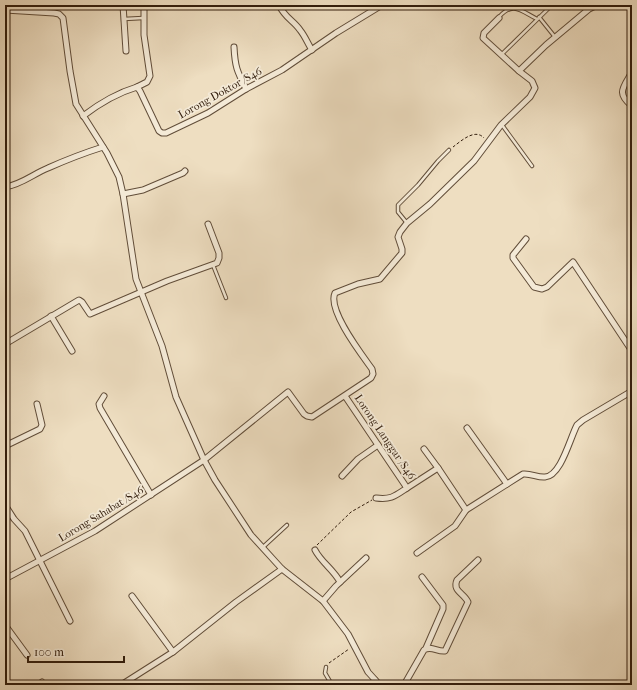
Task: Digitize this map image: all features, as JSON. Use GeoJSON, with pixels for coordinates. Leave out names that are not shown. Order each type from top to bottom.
{"type":"FeatureCollection","features":[{"type":"Feature","properties":{"kind":"street"},"geometry":{"type":"LineString","coordinates":[[123,5],[126,50]]}},
{"type":"Feature","properties":{"kind":"street"},"geometry":{"type":"LineString","coordinates":[[83,116],[93,108],[122,91],[137,87],[147,82],[150,76],[145,41],[144,5]]}},
{"type":"Feature","properties":{"kind":"street"},"geometry":{"type":"LineString","coordinates":[[279,5],[286,16],[300,30],[312,50]]}},
{"type":"Feature","properties":{"kind":"street","name":"Lorong Doktor /S46"},"geometry":{"type":"LineString","coordinates":[[137,87],[160,131],[164,134],[208,113],[246,88],[282,70],[336,33],[382,5]]}},
{"type":"Feature","properties":{"kind":"street"},"geometry":{"type":"LineString","coordinates":[[519,71],[596,5]]}},
{"type":"Feature","properties":{"kind":"street"},"geometry":{"type":"LineString","coordinates":[[5,10],[54,13],[59,14],[63,18],[73,94],[76,104],[103,146],[119,177],[136,279],[162,346],[176,397],[204,460],[243,523],[262,548],[282,569],[323,601],[348,634],[368,672],[375,680],[383,685]]}},
{"type":"Feature","properties":{"kind":"street"},"geometry":{"type":"LineString","coordinates":[[345,396],[371,378],[373,371],[343,328],[333,296],[338,291],[358,284],[374,282],[383,277],[402,253],[398,235],[407,223],[430,204],[474,161],[502,125],[530,97],[535,88],[532,81],[484,40],[482,36],[484,33],[499,18]]}},
{"type":"Feature","properties":{"kind":"street"},"geometry":{"type":"LineString","coordinates":[[234,48],[235,64],[246,88]]}},
{"type":"Feature","properties":{"kind":"street"},"geometry":{"type":"LineString","coordinates":[[632,72],[622,91],[624,100],[632,106]]}},
{"type":"Feature","properties":{"kind":"street"},"geometry":{"type":"LineString","coordinates":[[5,187],[21,182],[46,168],[103,146]]}},
{"type":"Feature","properties":{"kind":"street"},"geometry":{"type":"LineString","coordinates":[[123,194],[143,190],[185,171]]}},
{"type":"Feature","properties":{"kind":"street"},"geometry":{"type":"LineString","coordinates":[[632,210],[632,215]]}},
{"type":"Feature","properties":{"kind":"street"},"geometry":{"type":"LineString","coordinates":[[5,344],[79,300],[90,314],[188,273],[217,263],[219,253],[208,224]]}},
{"type":"Feature","properties":{"kind":"street"},"geometry":{"type":"LineString","coordinates":[[526,239],[513,255],[513,258],[534,287],[542,289],[547,287],[573,262],[632,351]]}},
{"type":"Feature","properties":{"kind":"street"},"geometry":{"type":"LineString","coordinates":[[51,316],[72,351]]}},
{"type":"Feature","properties":{"kind":"street"},"geometry":{"type":"LineString","coordinates":[[417,553],[455,526],[466,510],[523,474],[543,478],[556,471],[577,425],[588,416],[632,391]]}},
{"type":"Feature","properties":{"kind":"street","name":"Lorong Langgar /S46"},"geometry":{"type":"LineString","coordinates":[[204,460],[288,392],[304,414],[312,417],[345,396],[407,488],[438,468]]}},
{"type":"Feature","properties":{"kind":"street"},"geometry":{"type":"LineString","coordinates":[[104,396],[99,404],[100,408],[151,495]]}},
{"type":"Feature","properties":{"kind":"street"},"geometry":{"type":"LineString","coordinates":[[5,446],[40,429],[42,424],[37,404]]}},
{"type":"Feature","properties":{"kind":"street"},"geometry":{"type":"LineString","coordinates":[[467,428],[507,484]]}},
{"type":"Feature","properties":{"kind":"street"},"geometry":{"type":"LineString","coordinates":[[342,476],[358,459],[378,445]]}},
{"type":"Feature","properties":{"kind":"street"},"geometry":{"type":"LineString","coordinates":[[424,449],[466,510]]}},
{"type":"Feature","properties":{"kind":"street","name":"Lorong Sahabat /S46"},"geometry":{"type":"LineString","coordinates":[[5,579],[95,531],[204,460]]}},
{"type":"Feature","properties":{"kind":"street"},"geometry":{"type":"LineString","coordinates":[[376,498],[392,498],[407,488]]}},
{"type":"Feature","properties":{"kind":"street"},"geometry":{"type":"LineString","coordinates":[[5,505],[14,519],[25,531],[70,621]]}},
{"type":"Feature","properties":{"kind":"street"},"geometry":{"type":"LineString","coordinates":[[315,550],[337,575],[340,582]]}},
{"type":"Feature","properties":{"kind":"street"},"geometry":{"type":"LineString","coordinates":[[323,601],[340,582],[366,558]]}},
{"type":"Feature","properties":{"kind":"street"},"geometry":{"type":"LineString","coordinates":[[426,648],[445,651],[468,602],[466,598],[456,589],[455,584],[457,580],[478,560]]}},
{"type":"Feature","properties":{"kind":"street"},"geometry":{"type":"LineString","coordinates":[[121,685],[173,652],[236,602],[282,569]]}},
{"type":"Feature","properties":{"kind":"street"},"geometry":{"type":"LineString","coordinates":[[404,685],[426,648],[443,609],[443,605],[422,577]]}},
{"type":"Feature","properties":{"kind":"street"},"geometry":{"type":"LineString","coordinates":[[132,596],[173,652]]}},
{"type":"Feature","properties":{"kind":"street"},"geometry":{"type":"LineString","coordinates":[[5,625],[27,655]]}},
{"type":"Feature","properties":{"kind":"street"},"geometry":{"type":"LineString","coordinates":[[371,685],[375,680]]}},
{"type":"Feature","properties":{"kind":"lane"},"geometry":{"type":"LineString","coordinates":[[501,55],[552,5]]}},
{"type":"Feature","properties":{"kind":"lane"},"geometry":{"type":"LineString","coordinates":[[499,18],[504,12],[513,8],[521,10],[538,18],[556,38]]}},
{"type":"Feature","properties":{"kind":"lane"},"geometry":{"type":"LineString","coordinates":[[124,19],[144,18]]}},
{"type":"Feature","properties":{"kind":"lane"},"geometry":{"type":"LineString","coordinates":[[502,125],[532,166]]}},
{"type":"Feature","properties":{"kind":"lane"},"geometry":{"type":"LineString","coordinates":[[407,223],[398,212],[398,205],[449,150]]}},
{"type":"Feature","properties":{"kind":"lane"},"geometry":{"type":"LineString","coordinates":[[213,265],[226,298]]}},
{"type":"Feature","properties":{"kind":"lane"},"geometry":{"type":"LineString","coordinates":[[262,548],[287,525]]}},
{"type":"Feature","properties":{"kind":"lane"},"geometry":{"type":"LineString","coordinates":[[326,667],[325,673],[332,685]]}},
{"type":"Feature","properties":{"kind":"path"},"geometry":{"type":"LineString","coordinates":[[449,150],[462,140],[476,134],[480,134],[488,142]]}},
{"type":"Feature","properties":{"kind":"path"},"geometry":{"type":"LineString","coordinates":[[315,550],[317,545],[341,520],[351,512],[376,498]]}},
{"type":"Feature","properties":{"kind":"path"},"geometry":{"type":"LineString","coordinates":[[326,667],[330,662],[354,646]]}}]}
